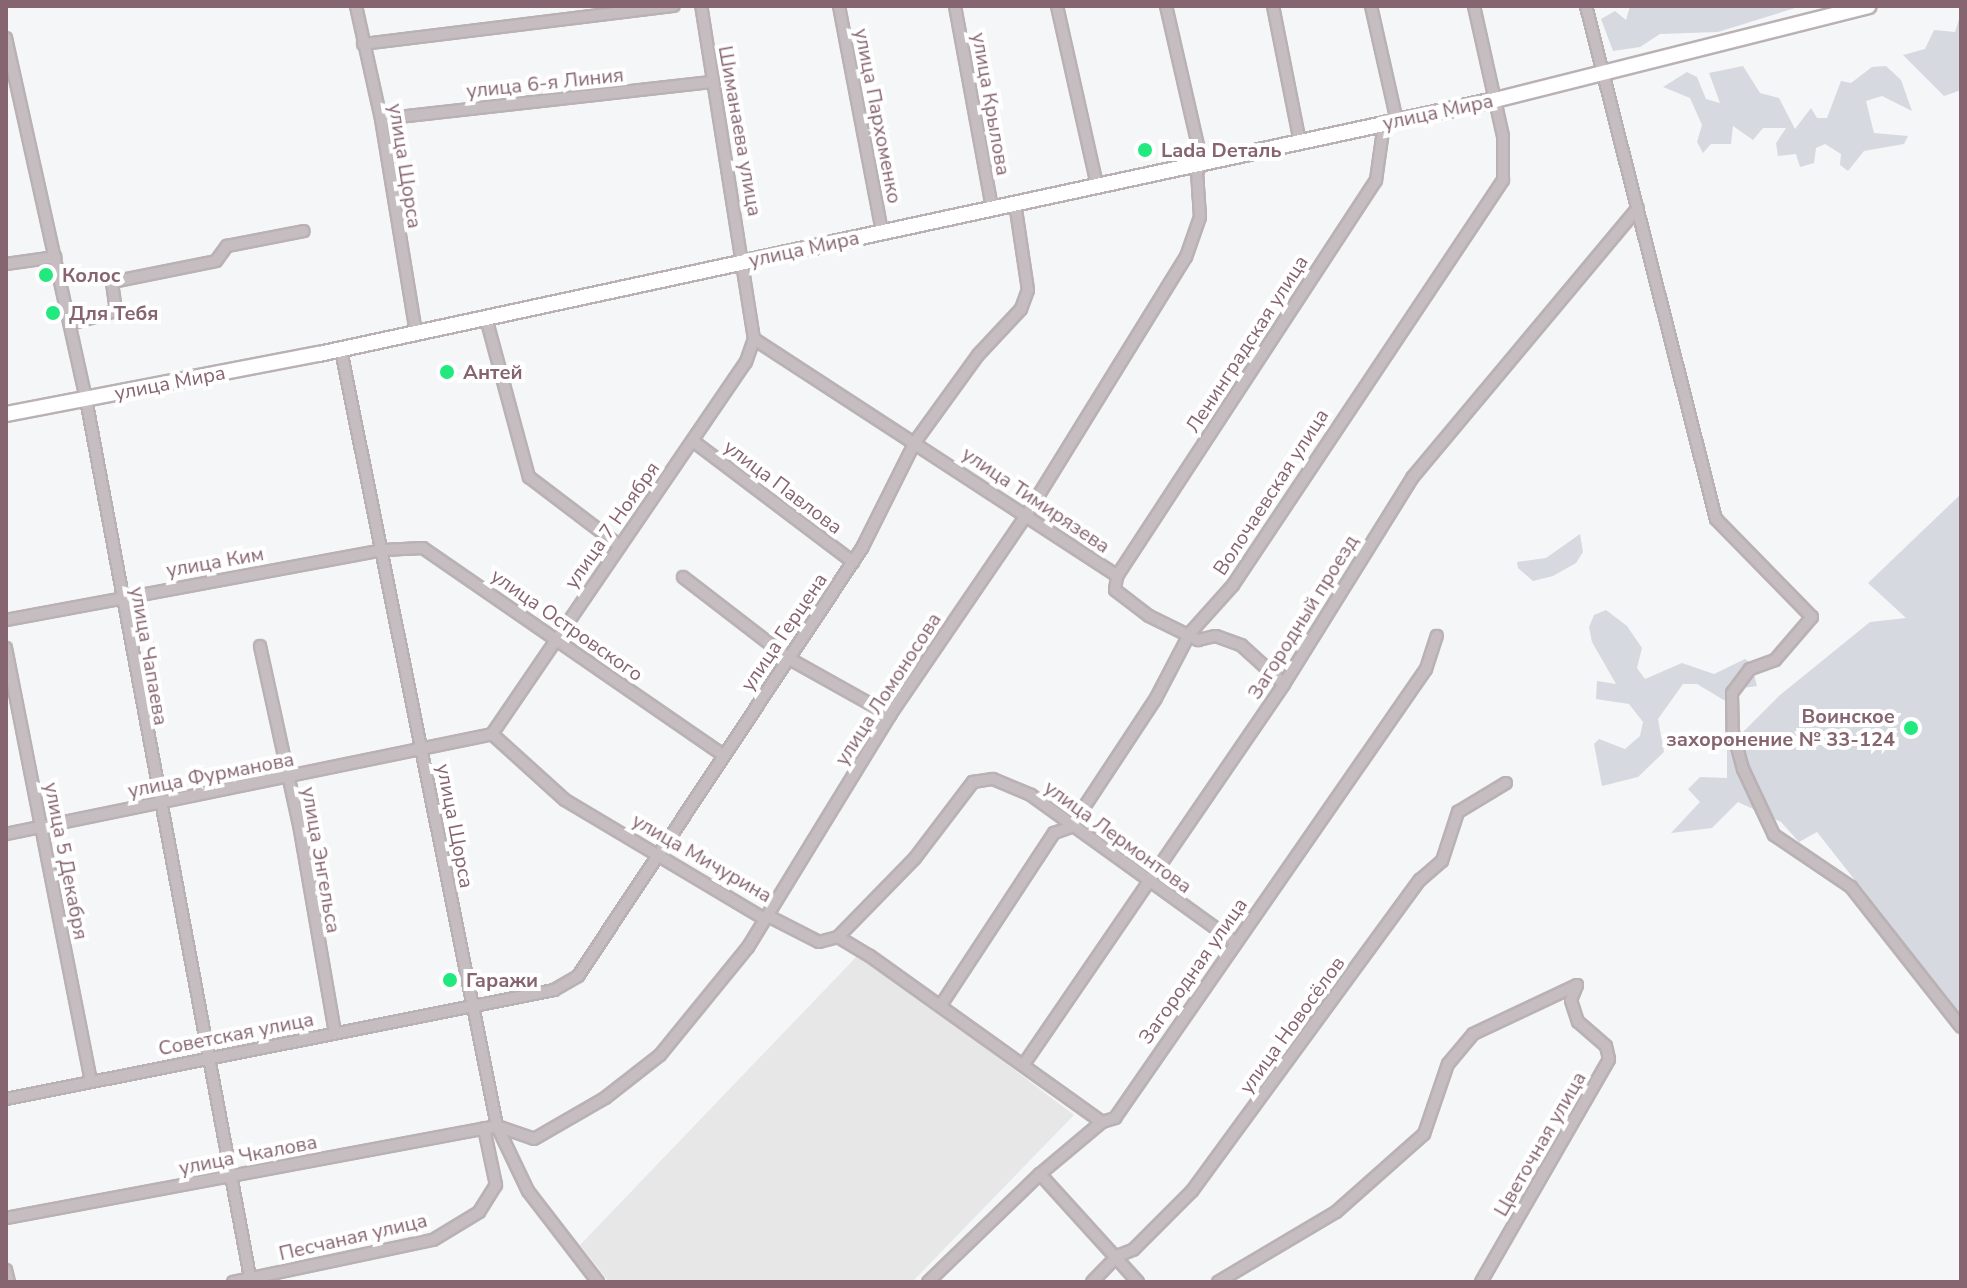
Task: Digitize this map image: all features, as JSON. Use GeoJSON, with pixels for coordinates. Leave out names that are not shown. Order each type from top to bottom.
{"type":"FeatureCollection","features":[{"type":"Feature","properties":{"kind":"main road","name":"улица Мира"},"geometry":{"type":"LineString","coordinates":[[6,414],[341,350],[1495,100],[1868,6]]}},
{"type":"Feature","properties":{"kind":"street","name":"улица Щорса"},"geometry":{"type":"LineString","coordinates":[[356,6],[381,119],[416,333]]}},
{"type":"Feature","properties":{"kind":"street"},"geometry":{"type":"LineString","coordinates":[[363,44],[674,6]]}},
{"type":"Feature","properties":{"kind":"street","name":"Шиманаева улица"},"geometry":{"type":"LineString","coordinates":[[701,6],[744,262]]}},
{"type":"Feature","properties":{"kind":"street","name":"улица Пархоменко"},"geometry":{"type":"LineString","coordinates":[[839,6],[882,232]]}},
{"type":"Feature","properties":{"kind":"street","name":"улица Крылова"},"geometry":{"type":"LineString","coordinates":[[955,6],[992,208]]}},
{"type":"Feature","properties":{"kind":"street"},"geometry":{"type":"LineString","coordinates":[[1057,6],[1097,185]]}},
{"type":"Feature","properties":{"kind":"street","name":"улица Ломоносова"},"geometry":{"type":"LineString","coordinates":[[497,1126],[534,1139],[605,1098],[660,1055],[718,986],[890,715],[1027,514],[1186,257],[1200,217],[1197,172],[1202,163],[1166,6]]}},
{"type":"Feature","properties":{"kind":"street"},"geometry":{"type":"LineString","coordinates":[[1273,6],[1300,142]]}},
{"type":"Feature","properties":{"kind":"street","name":"Ленинградская улица"},"geometry":{"type":"LineString","coordinates":[[1117,576],[1376,180],[1391,122],[1371,6]]}},
{"type":"Feature","properties":{"kind":"street","name":"Волочаевская улица"},"geometry":{"type":"LineString","coordinates":[[941,1005],[1054,833],[1071,827],[1156,698],[1190,633],[1233,585],[1503,180],[1495,100],[1474,6]]}},
{"type":"Feature","properties":{"kind":"street"},"geometry":{"type":"LineString","coordinates":[[1586,6],[1600,72],[1638,208],[1716,519],[1812,617],[1775,660],[1750,669],[1732,693],[1733,732],[1743,769],[1774,835],[1851,887],[1961,1027]]}},
{"type":"Feature","properties":{"kind":"street","name":"улица Чапаева"},"geometry":{"type":"LineString","coordinates":[[6,38],[86,399],[157,803],[250,1280]]}},
{"type":"Feature","properties":{"kind":"street","name":"улица 6-я Линия"},"geometry":{"type":"LineString","coordinates":[[381,119],[713,82]]}},
{"type":"Feature","properties":{"kind":"street","name":"улица Герцена"},"geometry":{"type":"LineString","coordinates":[[473,1006],[554,990],[578,976],[853,562],[915,442],[978,355],[1021,309],[1028,290],[1015,203]]}},
{"type":"Feature","properties":{"kind":"street","name":"Загородный проезд"},"geometry":{"type":"LineString","coordinates":[[1024,1064],[1284,684],[1412,478],[1638,208]]}},
{"type":"Feature","properties":{"kind":"street"},"geometry":{"type":"LineString","coordinates":[[70,324],[116,311],[112,282],[216,261],[227,246],[304,231]]}},
{"type":"Feature","properties":{"kind":"street"},"geometry":{"type":"LineString","coordinates":[[6,264],[56,257]]}},
{"type":"Feature","properties":{"kind":"street"},"geometry":{"type":"LineString","coordinates":[[744,262],[754,339]]}},
{"type":"Feature","properties":{"kind":"street"},"geometry":{"type":"LineString","coordinates":[[486,318],[529,477],[620,546]]}},
{"type":"Feature","properties":{"kind":"street","name":"улица Тимирязева"},"geometry":{"type":"LineString","coordinates":[[754,339],[1027,514],[1117,576],[1115,590],[1138,608],[1190,633],[1198,640],[1216,636],[1241,645],[1284,684]]}},
{"type":"Feature","properties":{"kind":"street","name":"улица 7 Ноября"},"geometry":{"type":"LineString","coordinates":[[492,734],[746,362],[754,339]]}},
{"type":"Feature","properties":{"kind":"street","name":"улица Щорса"},"geometry":{"type":"LineString","coordinates":[[341,350],[497,1126],[528,1191],[598,1282]]}},
{"type":"Feature","properties":{"kind":"street","name":"улица Павлова"},"geometry":{"type":"LineString","coordinates":[[693,441],[853,562]]}},
{"type":"Feature","properties":{"kind":"street","name":"улица Островского"},"geometry":{"type":"LineString","coordinates":[[383,550],[423,548],[723,755]]}},
{"type":"Feature","properties":{"kind":"street","name":"улица Ким"},"geometry":{"type":"LineString","coordinates":[[6,620],[383,550]]}},
{"type":"Feature","properties":{"kind":"street"},"geometry":{"type":"LineString","coordinates":[[683,577],[788,658],[890,715]]}},
{"type":"Feature","properties":{"kind":"street","name":"Загородная улица"},"geometry":{"type":"LineString","coordinates":[[928,1282],[1040,1174],[1102,1122],[1115,1118],[1426,669],[1437,636]]}},
{"type":"Feature","properties":{"kind":"street","name":"улица Энгельса"},"geometry":{"type":"LineString","coordinates":[[260,646],[289,779],[335,1033]]}},
{"type":"Feature","properties":{"kind":"street","name":"улица 5 Декабря"},"geometry":{"type":"LineString","coordinates":[[6,648],[91,1081]]}},
{"type":"Feature","properties":{"kind":"street"},"geometry":{"type":"LineString","coordinates":[[421,749],[492,734]]}},
{"type":"Feature","properties":{"kind":"street","name":"улица Мичурина"},"geometry":{"type":"LineString","coordinates":[[492,734],[565,800],[659,853],[763,918],[770,917],[819,942],[838,937],[941,1005],[1102,1122]]}},
{"type":"Feature","properties":{"kind":"street","name":"улица Фурманова"},"geometry":{"type":"LineString","coordinates":[[6,834],[289,779],[421,749]]}},
{"type":"Feature","properties":{"kind":"street","name":"улица Лермонтова"},"geometry":{"type":"LineString","coordinates":[[838,937],[915,858],[973,782],[993,779],[1011,785],[1150,879],[1160,893],[1235,942]]}},
{"type":"Feature","properties":{"kind":"street","name":"улица Новосёлов"},"geometry":{"type":"LineString","coordinates":[[1092,1282],[1117,1256],[1133,1250],[1192,1191],[1420,880],[1442,861],[1458,812],[1506,783]]}},
{"type":"Feature","properties":{"kind":"street","name":"Цветочная улица"},"geometry":{"type":"LineString","coordinates":[[1218,1282],[1336,1212],[1424,1134],[1448,1064],[1473,1034],[1577,985],[1571,1000],[1578,1022],[1606,1046],[1609,1059],[1481,1282]]}},
{"type":"Feature","properties":{"kind":"street","name":"Советская улица"},"geometry":{"type":"LineString","coordinates":[[6,1099],[473,1006]]}},
{"type":"Feature","properties":{"kind":"street","name":"улица Чкалова"},"geometry":{"type":"LineString","coordinates":[[6,1218],[497,1126]]}},
{"type":"Feature","properties":{"kind":"street","name":"Песчаная улица"},"geometry":{"type":"LineString","coordinates":[[233,1282],[433,1240],[479,1212],[496,1185],[484,1128]]}},
{"type":"Feature","properties":{"kind":"street"},"geometry":{"type":"LineString","coordinates":[[1040,1174],[1138,1282]]}},
{"type":"Feature","properties":{"kind":"street"},"geometry":{"type":"LineString","coordinates":[[6,1270],[9,1282]]}},
{"type":"Feature","properties":{"kind":"shaded area"},"geometry":{"type":"Polygon","coordinates":[[[1630,6],[1798,7],[1718,32],[1660,34],[1640,47],[1613,51],[1601,19],[1615,11],[1626,20],[1630,6]]]}},
{"type":"Feature","properties":{"kind":"shaded area"},"geometry":{"type":"Polygon","coordinates":[[[1961,13],[1961,90],[1944,96],[1903,55],[1925,49],[1934,30],[1955,32],[1961,13]]]}},
{"type":"Feature","properties":{"kind":"shaded area"},"geometry":{"type":"Polygon","coordinates":[[[1743,66],[1760,93],[1779,98],[1795,129],[1811,108],[1817,118],[1827,118],[1841,81],[1851,83],[1872,67],[1886,66],[1901,80],[1912,111],[1882,96],[1866,101],[1874,133],[1908,136],[1904,144],[1864,151],[1848,171],[1840,165],[1841,154],[1825,144],[1816,148],[1814,163],[1800,167],[1796,154],[1778,156],[1776,143],[1786,128],[1763,128],[1753,140],[1733,126],[1731,144],[1711,144],[1703,153],[1697,142],[1702,125],[1690,98],[1663,87],[1687,72],[1697,77],[1706,99],[1720,103],[1709,73],[1743,66]]]}},
{"type":"Feature","properties":{"kind":"shaded area"},"geometry":{"type":"Polygon","coordinates":[[[1961,494],[1961,1015],[1817,832],[1799,842],[1781,822],[1738,802],[1712,828],[1671,833],[1700,802],[1688,789],[1700,777],[1727,778],[1727,748],[1780,695],[1870,622],[1906,618],[1868,583],[1961,494]]]}},
{"type":"Feature","properties":{"kind":"shaded area"},"geometry":{"type":"Polygon","coordinates":[[[1580,534],[1583,552],[1576,563],[1553,576],[1533,581],[1518,568],[1517,562],[1546,558],[1580,534]]]}},
{"type":"Feature","properties":{"kind":"shaded area"},"geometry":{"type":"Polygon","coordinates":[[[1606,610],[1627,626],[1642,648],[1637,668],[1645,679],[1682,663],[1714,674],[1745,659],[1751,663],[1757,686],[1743,688],[1732,705],[1697,684],[1683,684],[1658,719],[1664,752],[1638,777],[1602,786],[1594,744],[1599,739],[1625,749],[1640,736],[1643,722],[1629,704],[1596,699],[1597,681],[1616,684],[1592,642],[1589,627],[1594,615],[1606,610]]]}},
{"type":"Feature","properties":{"kind":"shaded area"},"geometry":{"type":"Polygon","coordinates":[[[860,953],[1074,1115],[912,1282],[609,1282],[580,1245],[860,953]]]}},
{"type":"Feature","properties":{"kind":"place","name":"Lada Dеталь"},"geometry":{"type":"Point","coordinates":[1145,150]}},
{"type":"Feature","properties":{"kind":"place","name":"Колос"},"geometry":{"type":"Point","coordinates":[46,275]}},
{"type":"Feature","properties":{"kind":"place","name":"Для Тебя"},"geometry":{"type":"Point","coordinates":[53,313]}},
{"type":"Feature","properties":{"kind":"place","name":"Антей"},"geometry":{"type":"Point","coordinates":[447,372]}},
{"type":"Feature","properties":{"kind":"place","name":"Воинское захоронение № 33-124"},"geometry":{"type":"Point","coordinates":[1911,728]}},
{"type":"Feature","properties":{"kind":"place","name":"Гаражи"},"geometry":{"type":"Point","coordinates":[450,980]}}]}
